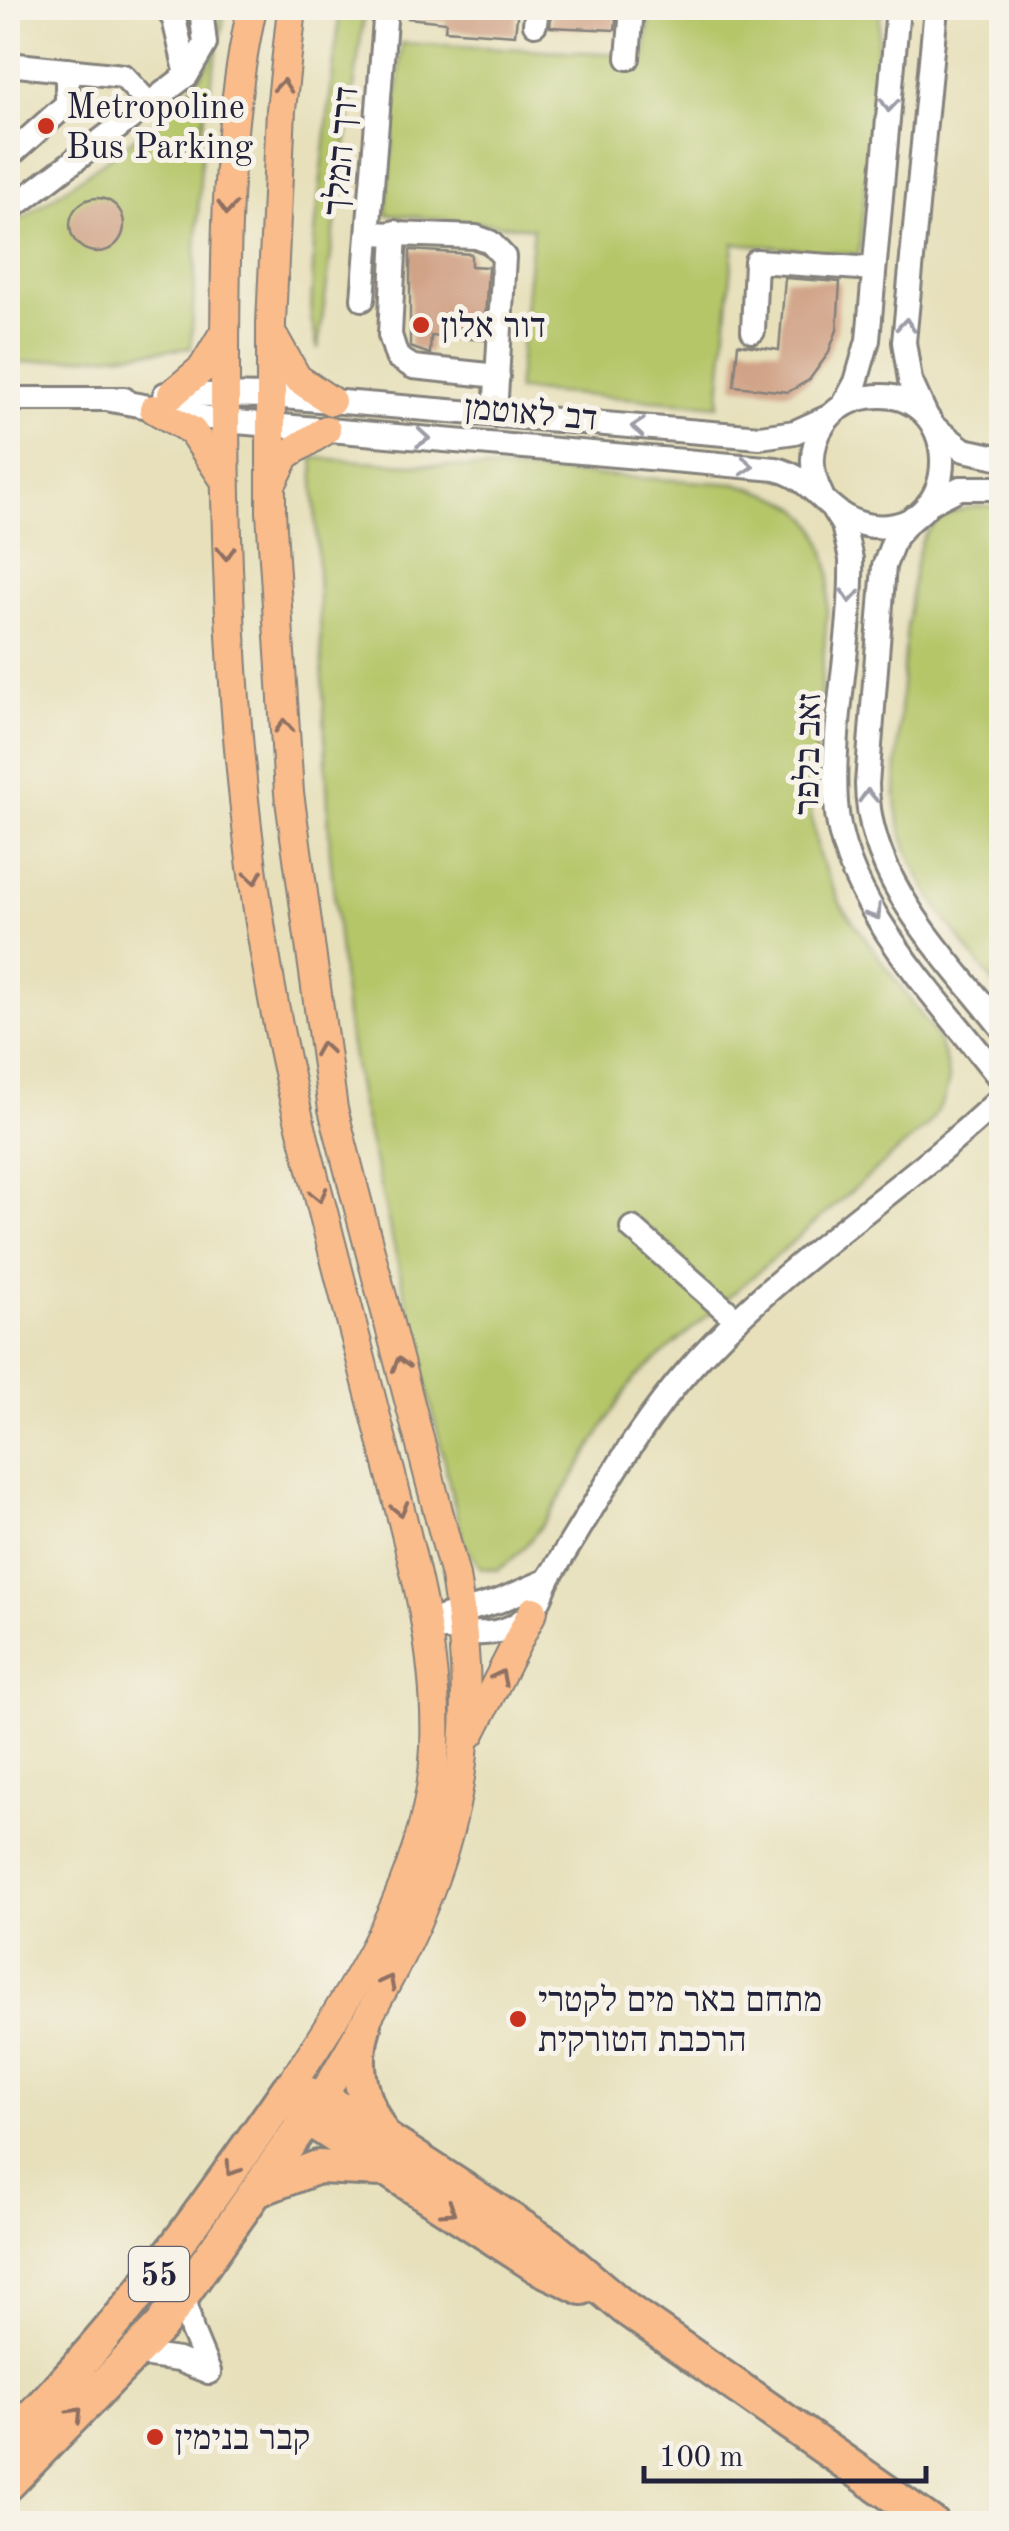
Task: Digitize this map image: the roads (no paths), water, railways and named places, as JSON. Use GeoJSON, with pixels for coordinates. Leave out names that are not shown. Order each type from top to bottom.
{"type":"FeatureCollection","features":[{"type":"Feature","properties":{"kind":"highway"},"geometry":{"type":"LineString","coordinates":[[364,2027],[358,2047],[360,2088],[383,2135]]}},
{"type":"Feature","properties":{"kind":"highway"},"geometry":{"type":"LineString","coordinates":[[288,2089],[389,2171],[538,2267],[626,2309]]}},
{"type":"Feature","properties":{"kind":"highway","name":"55"},"geometry":{"type":"LineString","coordinates":[[8,2439],[55,2394],[157,2276],[288,2089]]}},
{"type":"Feature","properties":{"kind":"highway"},"geometry":{"type":"LineString","coordinates":[[315,2108],[383,2135],[550,2246],[626,2309],[933,2524]]}},
{"type":"Feature","properties":{"kind":"highway","name":"55"},"geometry":{"type":"LineString","coordinates":[[8,2484],[134,2354],[184,2294],[315,2108]]}},
{"type":"Feature","properties":{"kind":"highway"},"geometry":{"type":"LineString","coordinates":[[258,2190],[318,2167],[364,2166],[389,2171]]}},
{"type":"Feature","properties":{"kind":"main road"},"geometry":{"type":"LineString","coordinates":[[252,8],[232,133],[225,324],[230,659],[242,796],[268,965],[298,1112],[427,1624],[434,1688],[435,1753],[423,1828],[404,1883],[370,1954],[288,2089]]}},
{"type":"Feature","properties":{"kind":"main road"},"geometry":{"type":"LineString","coordinates":[[292,8],[281,110],[270,323],[271,487],[289,794],[333,1109],[462,1622],[466,1744],[456,1813],[419,1920],[364,2027],[315,2108]]}},
{"type":"Feature","properties":{"kind":"main road"},"geometry":{"type":"LineString","coordinates":[[270,323],[280,354],[295,375],[331,401]]}},
{"type":"Feature","properties":{"kind":"main road"},"geometry":{"type":"LineString","coordinates":[[225,324],[207,364],[163,402],[192,431],[225,481]]}},
{"type":"Feature","properties":{"kind":"main road"},"geometry":{"type":"LineString","coordinates":[[271,487],[286,455],[326,430]]}},
{"type":"Feature","properties":{"kind":"main road"},"geometry":{"type":"LineString","coordinates":[[466,1744],[533,1611]]}},
{"type":"Feature","properties":{"kind":"street"},"geometry":{"type":"LineString","coordinates":[[166,8],[174,20],[186,75]]}},
{"type":"Feature","properties":{"kind":"street","name":"דרך המלך"},"geometry":{"type":"LineString","coordinates":[[364,299],[386,8]]}},
{"type":"Feature","properties":{"kind":"street"},"geometry":{"type":"LineString","coordinates":[[628,58],[632,8]]}},
{"type":"Feature","properties":{"kind":"street"},"geometry":{"type":"LineString","coordinates":[[898,8],[864,361],[839,409],[822,428],[812,456],[826,500],[853,522],[873,526],[917,513],[960,488],[1002,488]]}},
{"type":"Feature","properties":{"kind":"street"},"geometry":{"type":"LineString","coordinates":[[917,513],[934,494],[944,466],[942,446],[910,380],[904,342],[936,8]]}},
{"type":"Feature","properties":{"kind":"street"},"geometry":{"type":"LineString","coordinates":[[8,211],[186,75],[205,44],[204,11]]}},
{"type":"Feature","properties":{"kind":"street"},"geometry":{"type":"LineString","coordinates":[[8,64],[123,76],[150,106]]}},
{"type":"Feature","properties":{"kind":"street"},"geometry":{"type":"LineString","coordinates":[[8,157],[67,104],[67,70]]}},
{"type":"Feature","properties":{"kind":"street"},"geometry":{"type":"LineString","coordinates":[[368,232],[476,237],[498,248],[506,266],[495,415]]}},
{"type":"Feature","properties":{"kind":"street"},"geometry":{"type":"LineString","coordinates":[[395,232],[390,335],[397,357],[414,367],[498,376]]}},
{"type":"Feature","properties":{"kind":"street"},"geometry":{"type":"LineString","coordinates":[[753,332],[756,260],[874,269]]}},
{"type":"Feature","properties":{"kind":"street","name":"דב לאוטמן"},"geometry":{"type":"LineString","coordinates":[[225,407],[271,396],[766,437],[802,430],[839,409]]}},
{"type":"Feature","properties":{"kind":"street"},"geometry":{"type":"LineString","coordinates":[[839,409],[883,396],[912,404],[964,450],[1002,458]]}},
{"type":"Feature","properties":{"kind":"street"},"geometry":{"type":"LineString","coordinates":[[8,400],[111,400],[225,407]]}},
{"type":"Feature","properties":{"kind":"street","name":"דב לאוטמן"},"geometry":{"type":"LineString","coordinates":[[225,407],[271,425],[769,468],[802,478],[826,500]]}},
{"type":"Feature","properties":{"kind":"street","name":"זאב בלפר"},"geometry":{"type":"LineString","coordinates":[[826,500],[843,525],[851,559],[836,784],[845,853],[875,913],[1002,1080]]}},
{"type":"Feature","properties":{"kind":"street","name":"זאב בלפר"},"geometry":{"type":"LineString","coordinates":[[917,513],[895,537],[884,566],[867,784],[871,830],[901,896],[1002,1028]]}},
{"type":"Feature","properties":{"kind":"street"},"geometry":{"type":"LineString","coordinates":[[427,1624],[462,1622],[501,1632],[533,1611],[548,1580],[661,1404],[737,1320],[915,1176],[1002,1097]]}},
{"type":"Feature","properties":{"kind":"street"},"geometry":{"type":"LineString","coordinates":[[632,1228],[737,1320]]}},
{"type":"Feature","properties":{"kind":"street"},"geometry":{"type":"LineString","coordinates":[[462,1622],[548,1580]]}},
{"type":"Feature","properties":{"kind":"street"},"geometry":{"type":"LineString","coordinates":[[134,2354],[178,2360],[210,2372],[192,2331],[184,2294]]}},
{"type":"Feature","properties":{"kind":"place","name":"Metropoline Bus Parking"},"geometry":{"type":"Point","coordinates":[46,126]}},
{"type":"Feature","properties":{"kind":"place","name":"דור אלון"},"geometry":{"type":"Point","coordinates":[421,325]}},
{"type":"Feature","properties":{"kind":"place","name":"מתחם באר מים לקטרי הרכבת הטורקית"},"geometry":{"type":"Point","coordinates":[518,2019]}},
{"type":"Feature","properties":{"kind":"place","name":"קבר בנימין"},"geometry":{"type":"Point","coordinates":[155,2437]}}]}
